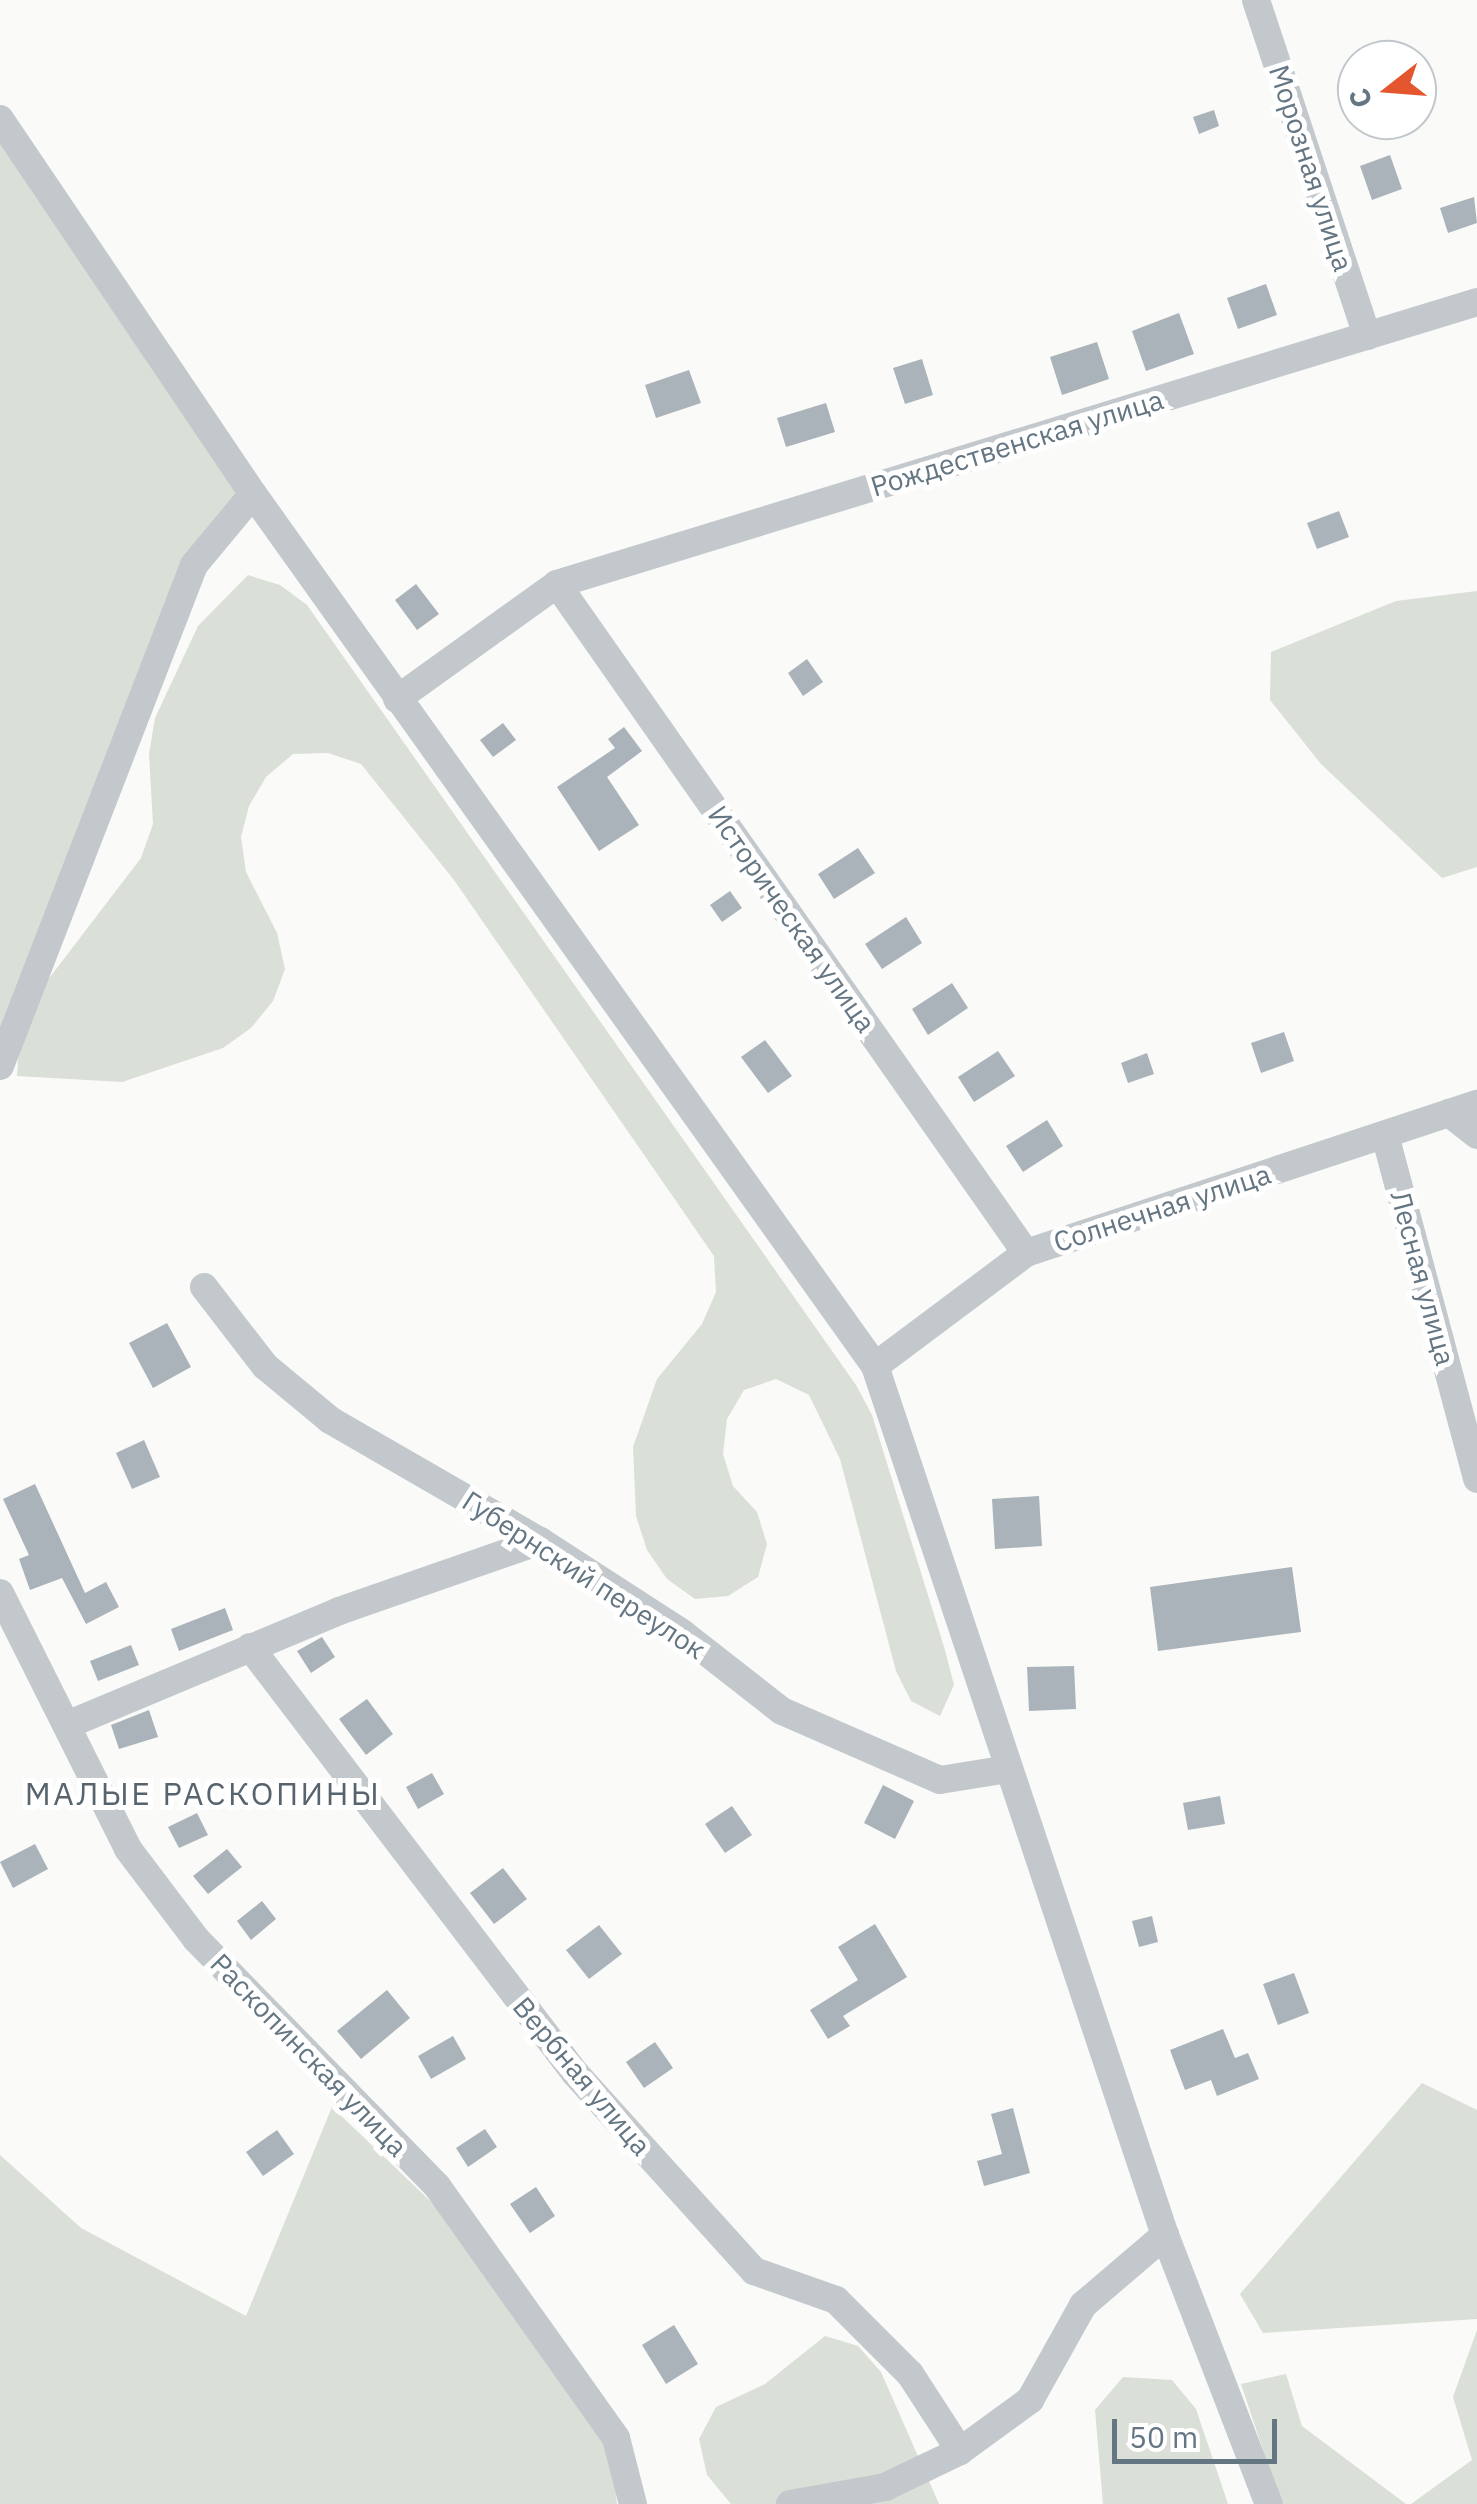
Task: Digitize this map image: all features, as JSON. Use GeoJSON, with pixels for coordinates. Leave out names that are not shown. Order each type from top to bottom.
{"type":"FeatureCollection","features":[{"type":"Feature","properties":{"kind":"street","name":"Морозная улица"},"geometry":{"type":"LineString","coordinates":[[1256,0],[1366,336]]}},
{"type":"Feature","properties":{"kind":"street"},"geometry":{"type":"LineString","coordinates":[[0,119],[253,494],[875,1366],[1166,2234],[1269,2504]]}},
{"type":"Feature","properties":{"kind":"street","name":"Рождественская улица"},"geometry":{"type":"LineString","coordinates":[[398,699],[557,584],[1477,302]]}},
{"type":"Feature","properties":{"kind":"street"},"geometry":{"type":"LineString","coordinates":[[0,1066],[194,565],[253,494]]}},
{"type":"Feature","properties":{"kind":"street","name":"Историческая улица"},"geometry":{"type":"LineString","coordinates":[[557,584],[1026,1253]]}},
{"type":"Feature","properties":{"kind":"street","name":"Солнечная улица"},"geometry":{"type":"LineString","coordinates":[[875,1366],[1026,1253],[1477,1104]]}},
{"type":"Feature","properties":{"kind":"street"},"geometry":{"type":"LineString","coordinates":[[1449,1113],[1477,1135]]}},
{"type":"Feature","properties":{"kind":"street","name":"Лесная улица"},"geometry":{"type":"LineString","coordinates":[[1384,1135],[1477,1479]]}},
{"type":"Feature","properties":{"kind":"street","name":"Губернский переулок"},"geometry":{"type":"LineString","coordinates":[[204,1287],[265,1366],[330,1420],[540,1541],[682,1633],[782,1711],[940,1780],[1008,1769]]}},
{"type":"Feature","properties":{"kind":"street"},"geometry":{"type":"LineString","coordinates":[[67,1725],[250,1647],[540,1541]]}},
{"type":"Feature","properties":{"kind":"street","name":"Раскопинская улица"},"geometry":{"type":"LineString","coordinates":[[0,1594],[128,1849],[196,1939],[437,2186],[616,2438],[633,2504]]}},
{"type":"Feature","properties":{"kind":"street","name":"Вербная улица"},"geometry":{"type":"LineString","coordinates":[[250,1647],[575,2073],[754,2271],[836,2300],[910,2374],[960,2451]]}},
{"type":"Feature","properties":{"kind":"street"},"geometry":{"type":"LineString","coordinates":[[790,2504],[884,2487],[960,2451],[1030,2400],[1083,2305],[1166,2234]]}},
{"type":"Feature","properties":{"kind":"shaded area"},"geometry":{"type":"Polygon","coordinates":[[[0,119],[253,494],[194,565],[0,1066],[0,119]]]}},
{"type":"Feature","properties":{"kind":"shaded area"},"geometry":{"type":"Polygon","coordinates":[[[248,575],[280,585],[307,605],[856,1385],[872,1415],[954,1685],[940,1716],[911,1701],[896,1671],[840,1459],[809,1395],[776,1379],[744,1390],[727,1419],[723,1454],[733,1486],[757,1512],[767,1544],[758,1577],[728,1596],[695,1599],[667,1579],[647,1550],[636,1516],[633,1447],[657,1379],[702,1324],[716,1292],[714,1256],[454,880],[361,764],[328,753],[293,754],[266,777],[249,806],[241,837],[246,872],[277,933],[285,969],[273,1001],[251,1028],[223,1048],[122,1082],[17,1076],[20,1029],[34,998],[141,858],[153,824],[149,754],[155,718],[198,626],[248,575]]]}},
{"type":"Feature","properties":{"kind":"shaded area"},"geometry":{"type":"Polygon","coordinates":[[[1477,591],[1477,867],[1442,878],[1321,764],[1270,700],[1271,652],[1396,601],[1477,591]]]}},
{"type":"Feature","properties":{"kind":"shaded area"},"geometry":{"type":"Polygon","coordinates":[[[1422,2083],[1477,2110],[1477,2319],[1263,2333],[1240,2294],[1422,2083]]]}},
{"type":"Feature","properties":{"kind":"shaded area"},"geometry":{"type":"Polygon","coordinates":[[[332,2107],[473,2242],[611,2454],[617,2504],[0,2504],[0,2155],[81,2228],[246,2316],[332,2107]]]}},
{"type":"Feature","properties":{"kind":"shaded area"},"geometry":{"type":"Polygon","coordinates":[[[1477,2330],[1477,2504],[1411,2504],[1472,2460],[1453,2397],[1477,2330]]]}},
{"type":"Feature","properties":{"kind":"shaded area"},"geometry":{"type":"Polygon","coordinates":[[[825,2336],[858,2346],[881,2372],[939,2504],[731,2504],[707,2475],[699,2439],[716,2407],[765,2384],[825,2336]]]}},
{"type":"Feature","properties":{"kind":"shaded area"},"geometry":{"type":"Polygon","coordinates":[[[1286,2374],[1302,2426],[1406,2504],[1281,2504],[1241,2384],[1286,2374]]]}},
{"type":"Feature","properties":{"kind":"shaded area"},"geometry":{"type":"Polygon","coordinates":[[[1123,2377],[1172,2380],[1196,2409],[1228,2504],[1103,2504],[1095,2410],[1123,2377]]]}},
{"type":"Feature","properties":{"kind":"building"},"geometry":{"type":"Polygon","coordinates":[[[1214,110],[1219,126],[1199,134],[1193,117],[1214,110]]]}},
{"type":"Feature","properties":{"kind":"building"},"geometry":{"type":"Polygon","coordinates":[[[1390,155],[1402,189],[1372,200],[1360,166],[1390,155]]]}},
{"type":"Feature","properties":{"kind":"building"},"geometry":{"type":"Polygon","coordinates":[[[1474,197],[1477,223],[1448,233],[1440,208],[1474,197]]]}},
{"type":"Feature","properties":{"kind":"building"},"geometry":{"type":"Polygon","coordinates":[[[1266,284],[1277,315],[1238,329],[1227,298],[1266,284]]]}},
{"type":"Feature","properties":{"kind":"building"},"geometry":{"type":"Polygon","coordinates":[[[1179,313],[1194,354],[1146,371],[1132,331],[1179,313]]]}},
{"type":"Feature","properties":{"kind":"building"},"geometry":{"type":"Polygon","coordinates":[[[1097,342],[1109,379],[1062,395],[1050,357],[1097,342]]]}},
{"type":"Feature","properties":{"kind":"building"},"geometry":{"type":"Polygon","coordinates":[[[922,359],[933,395],[905,404],[893,368],[922,359]]]}},
{"type":"Feature","properties":{"kind":"building"},"geometry":{"type":"Polygon","coordinates":[[[689,370],[701,403],[656,418],[645,385],[689,370]]]}},
{"type":"Feature","properties":{"kind":"building"},"geometry":{"type":"Polygon","coordinates":[[[826,403],[835,432],[786,447],[777,418],[826,403]]]}},
{"type":"Feature","properties":{"kind":"building"},"geometry":{"type":"Polygon","coordinates":[[[1339,511],[1349,537],[1317,549],[1307,523],[1339,511]]]}},
{"type":"Feature","properties":{"kind":"building"},"geometry":{"type":"Polygon","coordinates":[[[416,584],[439,614],[417,630],[395,600],[416,584]]]}},
{"type":"Feature","properties":{"kind":"building"},"geometry":{"type":"Polygon","coordinates":[[[807,659],[823,682],[803,696],[788,673],[807,659]]]}},
{"type":"Feature","properties":{"kind":"building"},"geometry":{"type":"Polygon","coordinates":[[[503,723],[516,740],[493,757],[480,740],[503,723]]]}},
{"type":"Feature","properties":{"kind":"building"},"geometry":{"type":"Polygon","coordinates":[[[624,727],[642,751],[607,777],[639,825],[599,851],[557,787],[615,748],[608,739],[624,727]]]}},
{"type":"Feature","properties":{"kind":"building"},"geometry":{"type":"Polygon","coordinates":[[[858,848],[875,873],[834,899],[818,874],[858,848]]]}},
{"type":"Feature","properties":{"kind":"building"},"geometry":{"type":"Polygon","coordinates":[[[730,891],[742,908],[722,922],[710,905],[730,891]]]}},
{"type":"Feature","properties":{"kind":"building"},"geometry":{"type":"Polygon","coordinates":[[[906,917],[922,943],[882,969],[865,944],[906,917]]]}},
{"type":"Feature","properties":{"kind":"building"},"geometry":{"type":"Polygon","coordinates":[[[952,983],[968,1008],[928,1035],[912,1009],[952,983]]]}},
{"type":"Feature","properties":{"kind":"building"},"geometry":{"type":"Polygon","coordinates":[[[1284,1032],[1294,1061],[1261,1073],[1251,1043],[1284,1032]]]}},
{"type":"Feature","properties":{"kind":"building"},"geometry":{"type":"Polygon","coordinates":[[[765,1040],[792,1076],[768,1093],[741,1057],[765,1040]]]}},
{"type":"Feature","properties":{"kind":"building"},"geometry":{"type":"Polygon","coordinates":[[[998,1051],[1015,1076],[974,1102],[958,1077],[998,1051]]]}},
{"type":"Feature","properties":{"kind":"building"},"geometry":{"type":"Polygon","coordinates":[[[1147,1053],[1154,1074],[1128,1083],[1121,1063],[1147,1053]]]}},
{"type":"Feature","properties":{"kind":"building"},"geometry":{"type":"Polygon","coordinates":[[[1047,1120],[1063,1146],[1023,1172],[1006,1146],[1047,1120]]]}},
{"type":"Feature","properties":{"kind":"building"},"geometry":{"type":"Polygon","coordinates":[[[167,1323],[191,1367],[153,1388],[129,1343],[167,1323]]]}},
{"type":"Feature","properties":{"kind":"building"},"geometry":{"type":"Polygon","coordinates":[[[144,1440],[160,1477],[132,1489],[116,1453],[144,1440]]]}},
{"type":"Feature","properties":{"kind":"building"},"geometry":{"type":"Polygon","coordinates":[[[35,1484],[85,1593],[106,1582],[119,1607],[86,1624],[62,1578],[30,1590],[19,1559],[29,1555],[3,1499],[35,1484]]]}},
{"type":"Feature","properties":{"kind":"building"},"geometry":{"type":"Polygon","coordinates":[[[1039,1496],[1042,1546],[995,1549],[992,1499],[1039,1496]]]}},
{"type":"Feature","properties":{"kind":"building"},"geometry":{"type":"Polygon","coordinates":[[[1292,1567],[1301,1632],[1158,1651],[1150,1587],[1292,1567]]]}},
{"type":"Feature","properties":{"kind":"building"},"geometry":{"type":"Polygon","coordinates":[[[225,1608],[233,1630],[179,1651],[171,1629],[225,1608]]]}},
{"type":"Feature","properties":{"kind":"building"},"geometry":{"type":"Polygon","coordinates":[[[322,1637],[335,1657],[311,1673],[297,1651],[322,1637]]]}},
{"type":"Feature","properties":{"kind":"building"},"geometry":{"type":"Polygon","coordinates":[[[131,1645],[139,1665],[98,1681],[90,1661],[131,1645]]]}},
{"type":"Feature","properties":{"kind":"building"},"geometry":{"type":"Polygon","coordinates":[[[1074,1666],[1076,1709],[1029,1711],[1027,1667],[1074,1666]]]}},
{"type":"Feature","properties":{"kind":"building"},"geometry":{"type":"Polygon","coordinates":[[[367,1699],[393,1734],[366,1755],[339,1719],[367,1699]]]}},
{"type":"Feature","properties":{"kind":"building"},"geometry":{"type":"Polygon","coordinates":[[[149,1710],[158,1737],[119,1749],[111,1725],[149,1710]]]}},
{"type":"Feature","properties":{"kind":"building"},"geometry":{"type":"Polygon","coordinates":[[[432,1773],[444,1794],[418,1809],[406,1787],[432,1773]]]}},
{"type":"Feature","properties":{"kind":"building"},"geometry":{"type":"Polygon","coordinates":[[[883,1785],[914,1801],[895,1839],[864,1823],[883,1785]]]}},
{"type":"Feature","properties":{"kind":"building"},"geometry":{"type":"Polygon","coordinates":[[[1220,1796],[1225,1824],[1188,1830],[1183,1803],[1220,1796]]]}},
{"type":"Feature","properties":{"kind":"building"},"geometry":{"type":"Polygon","coordinates":[[[732,1806],[752,1835],[725,1853],[705,1824],[732,1806]]]}},
{"type":"Feature","properties":{"kind":"building"},"geometry":{"type":"Polygon","coordinates":[[[197,1813],[208,1835],[179,1848],[168,1827],[197,1813]]]}},
{"type":"Feature","properties":{"kind":"building"},"geometry":{"type":"Polygon","coordinates":[[[35,1844],[48,1869],[13,1888],[0,1862],[35,1844]]]}},
{"type":"Feature","properties":{"kind":"building"},"geometry":{"type":"Polygon","coordinates":[[[227,1849],[242,1867],[208,1894],[193,1876],[227,1849]]]}},
{"type":"Feature","properties":{"kind":"building"},"geometry":{"type":"Polygon","coordinates":[[[503,1868],[527,1899],[494,1924],[470,1893],[503,1868]]]}},
{"type":"Feature","properties":{"kind":"building"},"geometry":{"type":"Polygon","coordinates":[[[262,1901],[276,1919],[251,1940],[237,1921],[262,1901]]]}},
{"type":"Feature","properties":{"kind":"building"},"geometry":{"type":"Polygon","coordinates":[[[1152,1916],[1158,1942],[1139,1947],[1132,1921],[1152,1916]]]}},
{"type":"Feature","properties":{"kind":"building"},"geometry":{"type":"Polygon","coordinates":[[[875,1924],[907,1977],[843,2016],[850,2026],[828,2039],[810,2010],[858,1980],[838,1947],[875,1924]]]}},
{"type":"Feature","properties":{"kind":"building"},"geometry":{"type":"Polygon","coordinates":[[[599,1925],[622,1954],[589,1979],[566,1950],[599,1925]]]}},
{"type":"Feature","properties":{"kind":"building"},"geometry":{"type":"Polygon","coordinates":[[[1294,1973],[1309,2013],[1278,2025],[1263,1984],[1294,1973]]]}},
{"type":"Feature","properties":{"kind":"building"},"geometry":{"type":"Polygon","coordinates":[[[387,1990],[410,2018],[361,2059],[337,2031],[387,1990]]]}},
{"type":"Feature","properties":{"kind":"building"},"geometry":{"type":"Polygon","coordinates":[[[1223,2029],[1235,2058],[1248,2053],[1259,2079],[1217,2096],[1211,2080],[1185,2090],[1170,2050],[1223,2029]]]}},
{"type":"Feature","properties":{"kind":"building"},"geometry":{"type":"Polygon","coordinates":[[[453,2036],[466,2059],[431,2079],[418,2056],[453,2036]]]}},
{"type":"Feature","properties":{"kind":"building"},"geometry":{"type":"Polygon","coordinates":[[[655,2042],[673,2068],[644,2088],[626,2062],[655,2042]]]}},
{"type":"Feature","properties":{"kind":"building"},"geometry":{"type":"Polygon","coordinates":[[[1013,2108],[1030,2173],[984,2186],[977,2161],[1002,2154],[991,2114],[1013,2108]]]}},
{"type":"Feature","properties":{"kind":"building"},"geometry":{"type":"Polygon","coordinates":[[[485,2129],[497,2147],[468,2167],[456,2148],[485,2129]]]}},
{"type":"Feature","properties":{"kind":"building"},"geometry":{"type":"Polygon","coordinates":[[[277,2130],[294,2154],[263,2176],[246,2152],[277,2130]]]}},
{"type":"Feature","properties":{"kind":"building"},"geometry":{"type":"Polygon","coordinates":[[[536,2187],[555,2216],[530,2233],[510,2204],[536,2187]]]}},
{"type":"Feature","properties":{"kind":"building"},"geometry":{"type":"Polygon","coordinates":[[[674,2325],[698,2364],[666,2384],[642,2345],[674,2325]]]}},
{"type":"Feature","properties":{"kind":"district","name":"МАЛЫЕ РАСКОПИНЫ"},"geometry":{"type":"Point","coordinates":[203,1793]}}]}
